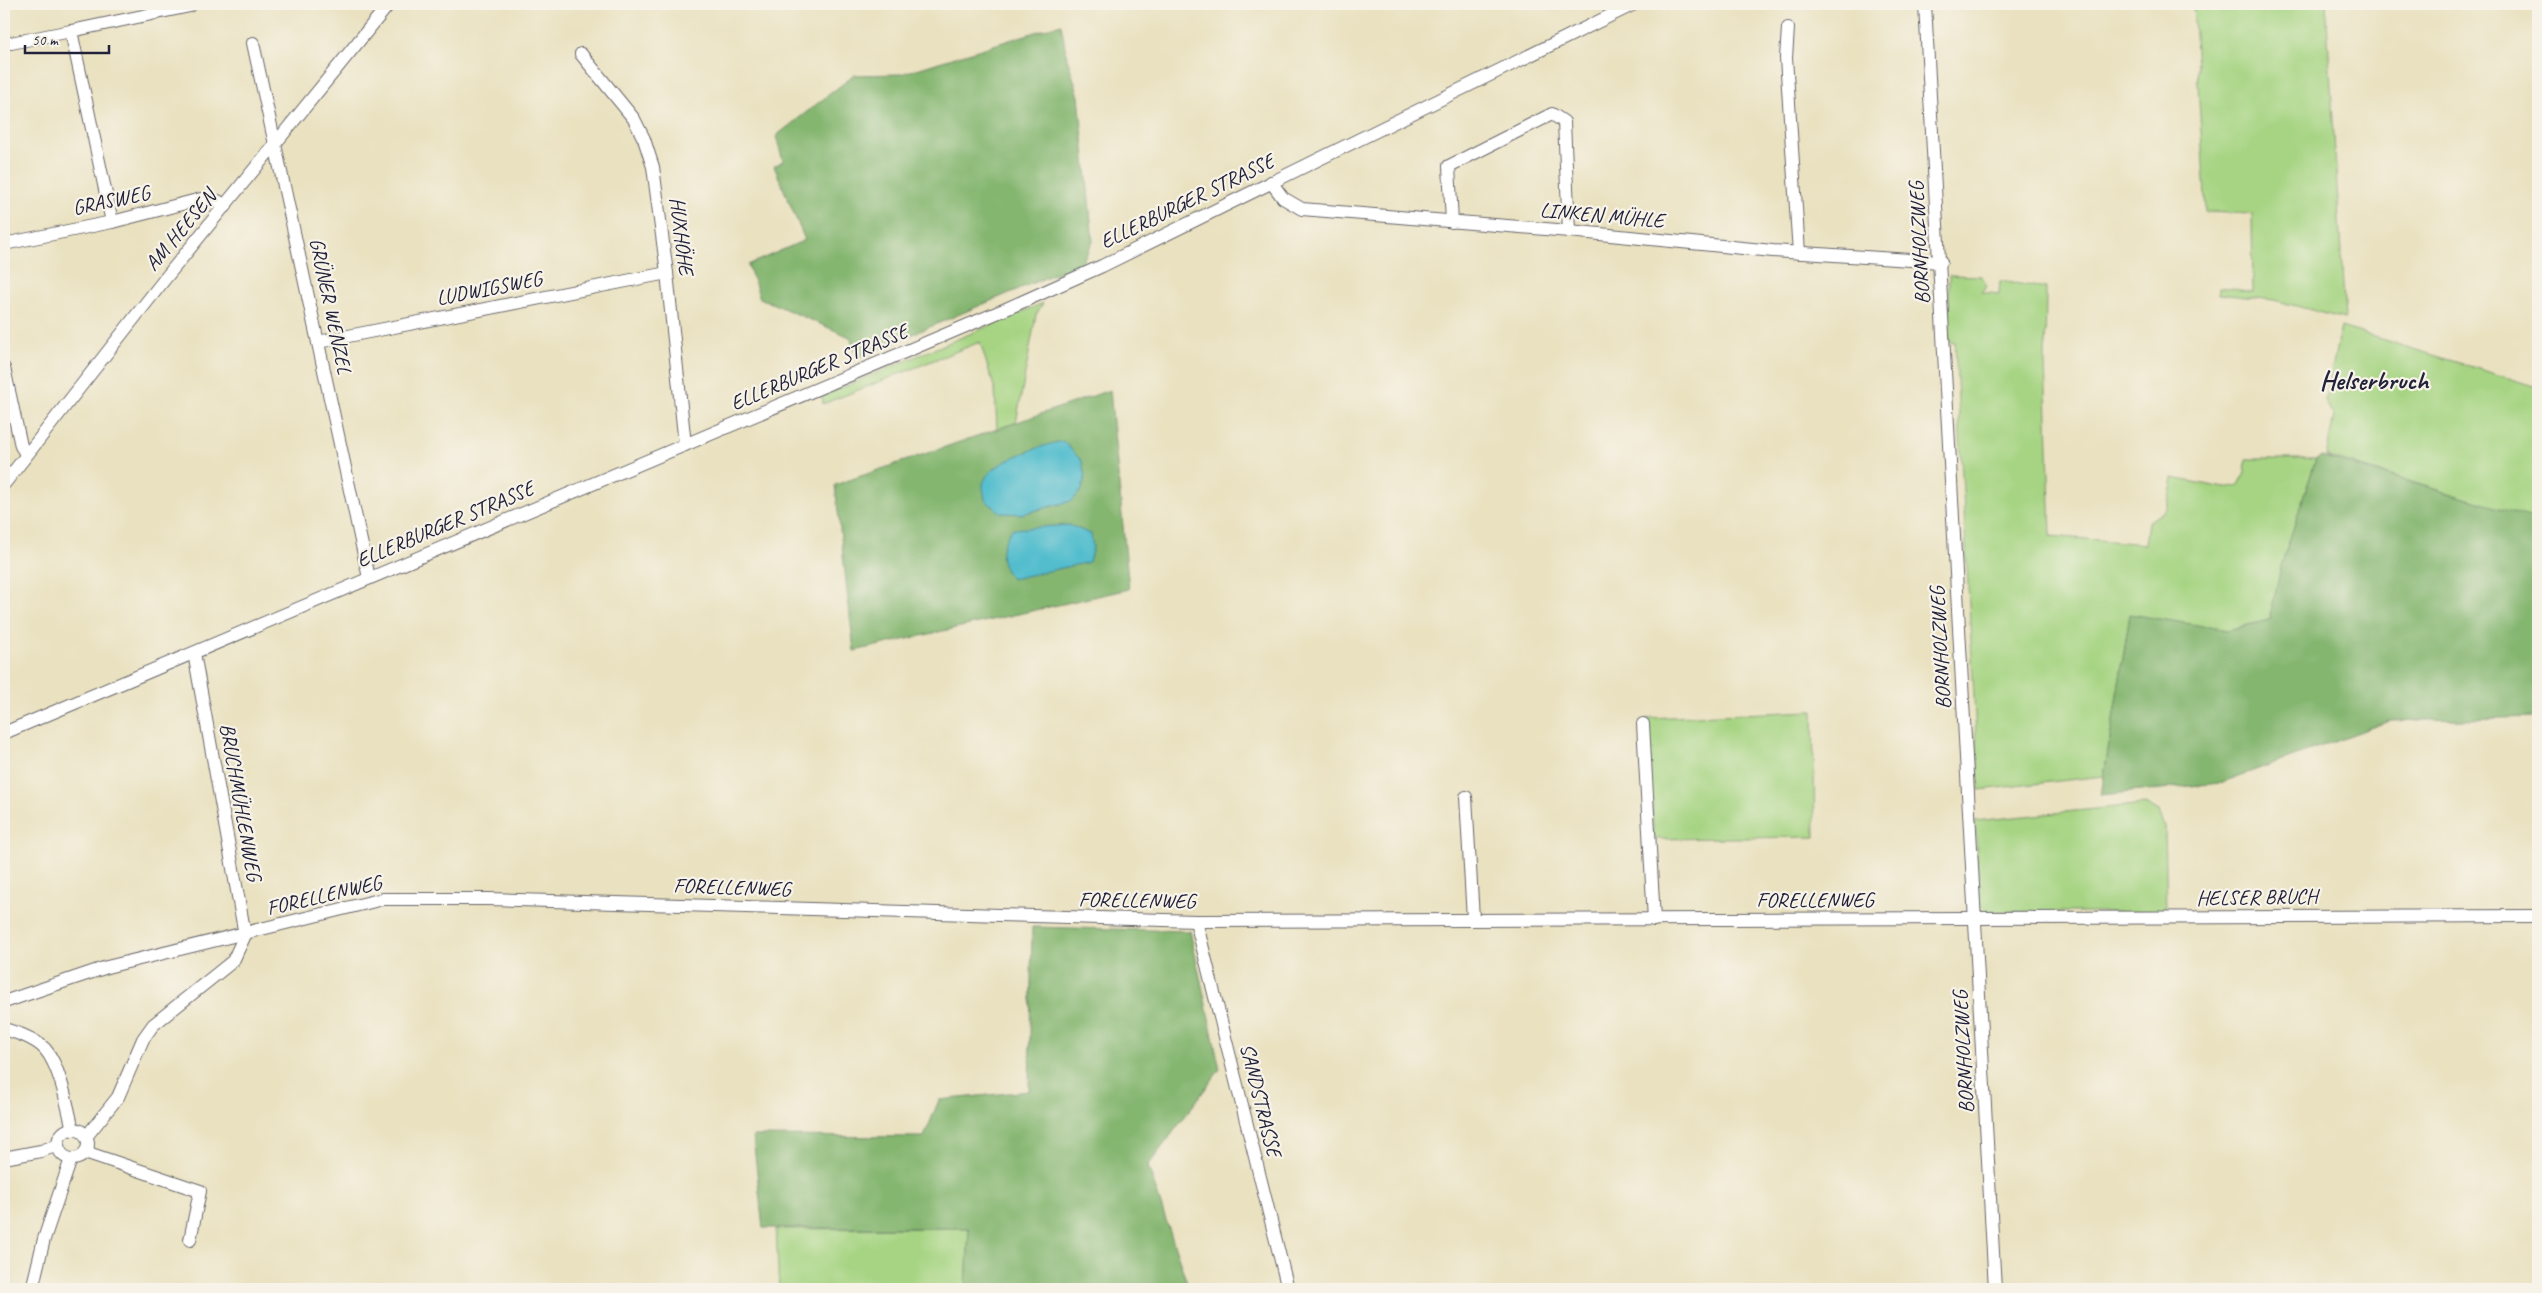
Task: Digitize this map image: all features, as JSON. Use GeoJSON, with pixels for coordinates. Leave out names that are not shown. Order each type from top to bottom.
{"type":"FeatureCollection","features":[{"type":"Feature","properties":{"kind":"street","name":"AM HEESEN"},"geometry":{"type":"LineString","coordinates":[[4,484],[26,454],[389,4]]}},
{"type":"Feature","properties":{"kind":"street","name":"ELLERBURGER STRASSE"},"geometry":{"type":"LineString","coordinates":[[4,733],[1015,305],[1102,266],[1634,4]]}},
{"type":"Feature","properties":{"kind":"street","name":"BORNHOLZWEG"},"geometry":{"type":"LineString","coordinates":[[1925,4],[1941,262],[1995,1289]]}},
{"type":"Feature","properties":{"kind":"street"},"geometry":{"type":"LineString","coordinates":[[11,43],[190,6]]}},
{"type":"Feature","properties":{"kind":"street"},"geometry":{"type":"LineString","coordinates":[[1788,28],[1786,58],[1799,253]]}},
{"type":"Feature","properties":{"kind":"street"},"geometry":{"type":"LineString","coordinates":[[70,31],[112,222]]}},
{"type":"Feature","properties":{"kind":"street","name":"GRÜNER WENZEL"},"geometry":{"type":"LineString","coordinates":[[253,43],[369,578]]}},
{"type":"Feature","properties":{"kind":"street","name":"HUXHÖHE"},"geometry":{"type":"LineString","coordinates":[[581,54],[634,119],[644,139],[653,167],[668,273],[684,445]]}},
{"type":"Feature","properties":{"kind":"street"},"geometry":{"type":"LineString","coordinates":[[1452,222],[1449,166],[1552,114],[1564,122],[1570,231]]}},
{"type":"Feature","properties":{"kind":"street","name":"LINKEN MÜHLE"},"geometry":{"type":"LineString","coordinates":[[1271,182],[1283,198],[1302,209],[1570,231],[1799,253],[1941,262]]}},
{"type":"Feature","properties":{"kind":"street","name":"GRASWEG"},"geometry":{"type":"LineString","coordinates":[[4,244],[112,222],[205,198],[218,200],[226,206]]}},
{"type":"Feature","properties":{"kind":"street","name":"LUDWIGSWEG"},"geometry":{"type":"LineString","coordinates":[[318,342],[668,273]]}},
{"type":"Feature","properties":{"kind":"street"},"geometry":{"type":"LineString","coordinates":[[4,368],[21,446],[26,454]]}},
{"type":"Feature","properties":{"kind":"street","name":"BRUCHMÜHLENWEG"},"geometry":{"type":"LineString","coordinates":[[194,653],[245,935]]}},
{"type":"Feature","properties":{"kind":"street"},"geometry":{"type":"LineString","coordinates":[[1643,724],[1654,920]]}},
{"type":"Feature","properties":{"kind":"street"},"geometry":{"type":"LineString","coordinates":[[1466,797],[1473,919]]}},
{"type":"Feature","properties":{"kind":"street","name":"FORELLENWEG"},"geometry":{"type":"LineString","coordinates":[[4,1002],[108,967],[245,935],[383,899],[1196,921],[1473,919],[1976,920]]}},
{"type":"Feature","properties":{"kind":"street","name":"HELSER BRUCH"},"geometry":{"type":"LineString","coordinates":[[1976,920],[2538,916]]}},
{"type":"Feature","properties":{"kind":"street","name":"SANDSTRASSE"},"geometry":{"type":"LineString","coordinates":[[1196,921],[1288,1289]]}},
{"type":"Feature","properties":{"kind":"street"},"geometry":{"type":"LineString","coordinates":[[86,1137],[118,1097],[143,1040],[153,1025],[233,961],[245,935]]}},
{"type":"Feature","properties":{"kind":"street"},"geometry":{"type":"LineString","coordinates":[[4,1029],[26,1036],[45,1050],[55,1069],[73,1130]]}},
{"type":"Feature","properties":{"kind":"street"},"geometry":{"type":"LineString","coordinates":[[4,1158],[41,1151],[58,1145],[64,1133],[73,1130],[80,1131],[86,1137],[88,1145],[85,1152],[79,1158],[71,1159],[63,1154],[58,1145]]}},
{"type":"Feature","properties":{"kind":"street"},"geometry":{"type":"LineString","coordinates":[[85,1152],[200,1191],[190,1240]]}},
{"type":"Feature","properties":{"kind":"street"},"geometry":{"type":"LineString","coordinates":[[32,1289],[44,1239],[71,1159]]}},
{"type":"Feature","properties":{"kind":"street"},"geometry":{"type":"LineString","coordinates":[[4,1288],[9,1289]]}},
{"type":"Feature","properties":{"kind":"green space"},"geometry":{"type":"Polygon","coordinates":[[[2193,4],[2326,4],[2345,319],[2274,300],[2219,294],[2219,287],[2253,292],[2252,214],[2206,212],[2193,4]]]}},
{"type":"Feature","properties":{"kind":"green space"},"geometry":{"type":"Polygon","coordinates":[[[1061,24],[1067,58],[1079,96],[1093,242],[1082,262],[857,358],[850,337],[760,298],[748,265],[805,240],[774,166],[783,161],[776,136],[854,75],[901,74],[1061,24]]]}},
{"type":"Feature","properties":{"kind":"green space"},"geometry":{"type":"Polygon","coordinates":[[[1949,275],[1981,276],[1987,287],[1981,292],[1999,294],[2000,281],[2046,288],[2045,362],[2051,536],[2145,544],[2148,522],[2167,509],[2173,478],[2225,488],[2239,485],[2245,473],[2246,459],[2316,459],[2282,563],[2269,620],[2227,630],[2130,615],[2104,776],[1979,790],[1955,343],[1949,342],[1949,275]]]}},
{"type":"Feature","properties":{"kind":"green space"},"geometry":{"type":"Polygon","coordinates":[[[1043,303],[1036,315],[1016,423],[997,429],[995,390],[980,342],[823,404],[822,396],[1043,303]]]}},
{"type":"Feature","properties":{"kind":"green space"},"geometry":{"type":"Polygon","coordinates":[[[2341,327],[2538,387],[2538,513],[2533,519],[2326,456],[2334,417],[2325,401],[2341,327]]]}},
{"type":"Feature","properties":{"kind":"green space"},"geometry":{"type":"Polygon","coordinates":[[[1110,390],[1129,589],[854,651],[835,485],[1110,390]]]}},
{"type":"Feature","properties":{"kind":"green space"},"geometry":{"type":"Polygon","coordinates":[[[2321,456],[2533,518],[2538,513],[2538,717],[2389,721],[2220,783],[2101,795],[2130,614],[2227,630],[2269,620],[2282,563],[2316,459],[2321,456]]]}},
{"type":"Feature","properties":{"kind":"green space"},"geometry":{"type":"Polygon","coordinates":[[[1813,711],[1815,837],[1654,839],[1646,722],[1648,718],[1813,711]]]}},
{"type":"Feature","properties":{"kind":"green space"},"geometry":{"type":"Polygon","coordinates":[[[2145,804],[2159,812],[2165,826],[2167,912],[1987,912],[1980,905],[1975,821],[2145,804]]]}},
{"type":"Feature","properties":{"kind":"green space"},"geometry":{"type":"Polygon","coordinates":[[[1032,927],[1190,931],[1220,1069],[1148,1166],[1189,1289],[966,1289],[969,1228],[763,1228],[753,1136],[924,1137],[939,1100],[1029,1091],[1032,927]]]}},
{"type":"Feature","properties":{"kind":"green space"},"geometry":{"type":"Polygon","coordinates":[[[969,1228],[966,1289],[779,1289],[776,1229],[969,1228]]]}},
{"type":"Feature","properties":{"kind":"water"},"geometry":{"type":"Polygon","coordinates":[[[1063,441],[1082,461],[1085,476],[1082,490],[1072,501],[1022,514],[1001,513],[985,500],[983,484],[987,476],[994,469],[1017,456],[1063,441]]]}},
{"type":"Feature","properties":{"kind":"water"},"geometry":{"type":"Polygon","coordinates":[[[1069,525],[1091,534],[1093,547],[1089,562],[1012,579],[1002,560],[1002,549],[1012,529],[1069,525]]]}},
{"type":"Feature","properties":{"kind":"district","name":"Helserbruch"},"geometry":{"type":"Point","coordinates":[2374,380]}}]}
